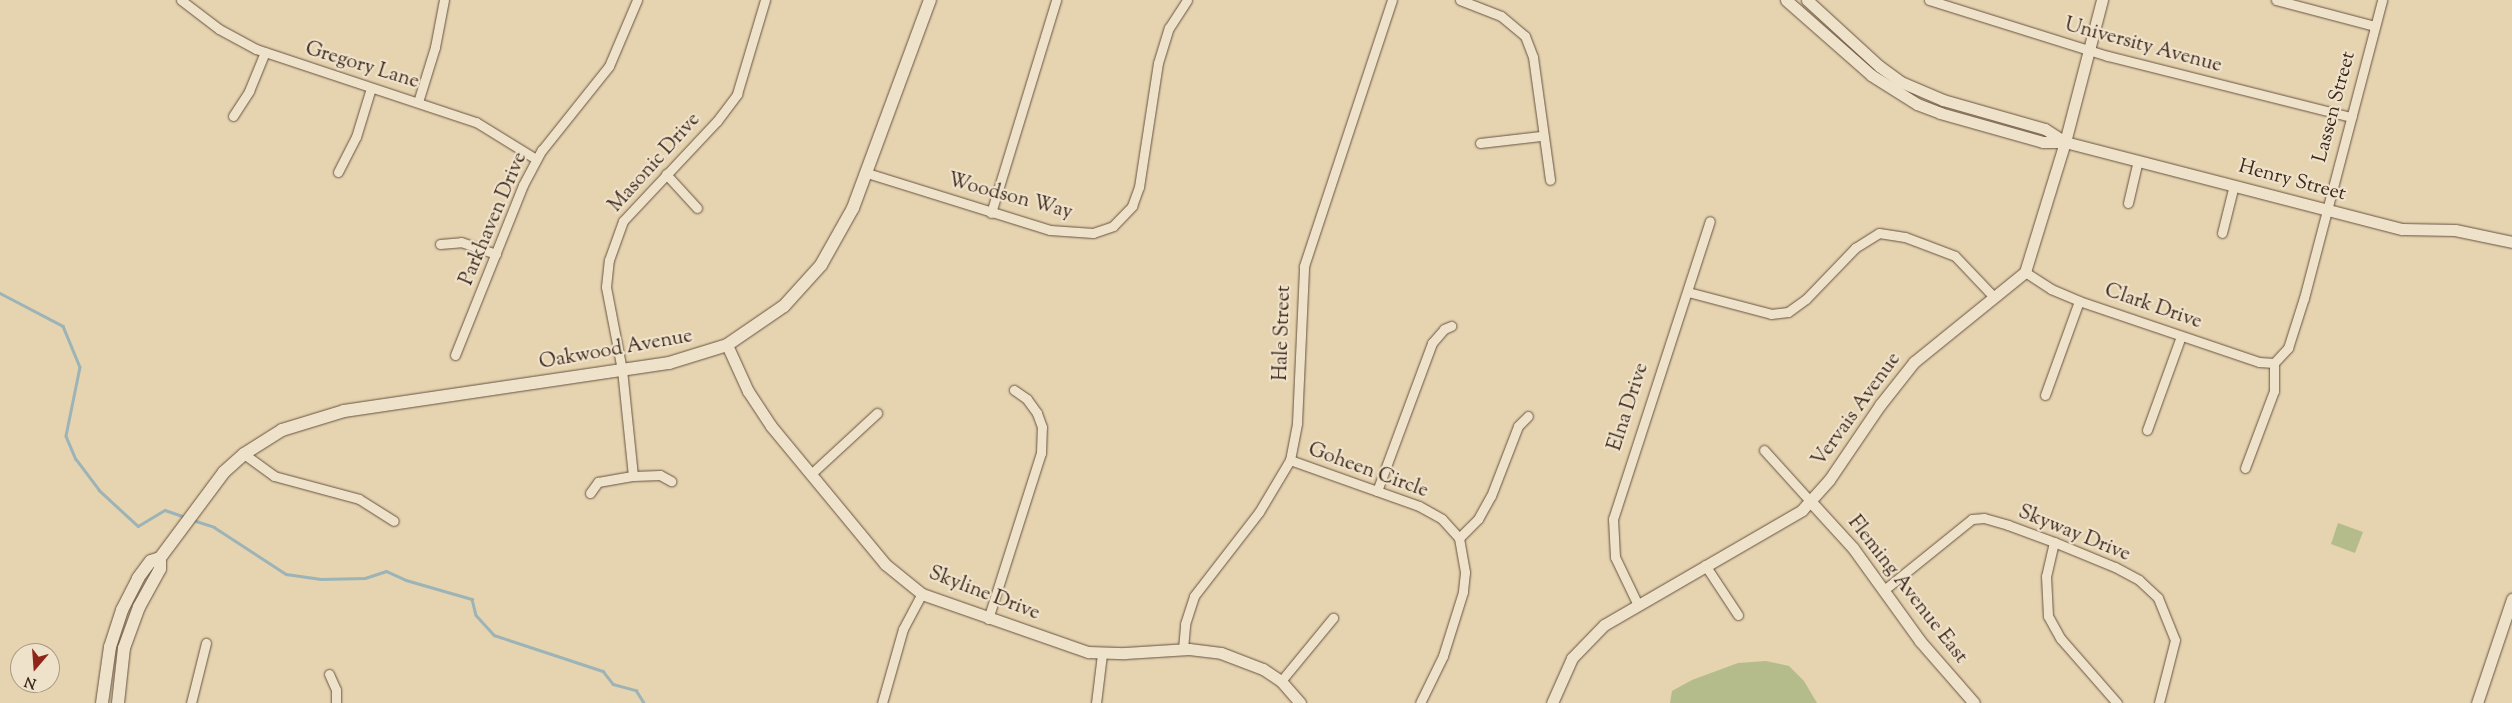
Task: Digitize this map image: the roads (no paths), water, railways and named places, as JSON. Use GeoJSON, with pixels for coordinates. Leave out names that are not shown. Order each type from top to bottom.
{"type":"FeatureCollection","features":[{"type":"Feature","properties":{"kind":"main road","name":"Oakwood Avenue"},"geometry":{"type":"LineString","coordinates":[[118,703],[129,631],[160,568],[160,558],[206,493],[244,454],[282,430],[344,411],[669,363],[726,345],[757,328],[804,286],[841,234],[867,173],[930,0]]}},
{"type":"Feature","properties":{"kind":"main road","name":"Oakwood Avenue"},"geometry":{"type":"LineString","coordinates":[[102,703],[110,647],[122,610],[151,560],[160,558]]}},
{"type":"Feature","properties":{"kind":"street","name":"Gregory Lane"},"geometry":{"type":"LineString","coordinates":[[181,0],[219,29],[265,52],[418,102],[492,130],[536,159]]}},
{"type":"Feature","properties":{"kind":"street"},"geometry":{"type":"LineString","coordinates":[[418,102],[435,47],[444,0]]}},
{"type":"Feature","properties":{"kind":"street","name":"Parkhaven Drive"},"geometry":{"type":"LineString","coordinates":[[455,355],[536,159],[609,66],[637,0]]}},
{"type":"Feature","properties":{"kind":"street","name":"Masonic Drive"},"geometry":{"type":"LineString","coordinates":[[633,476],[622,370],[606,287],[609,260],[623,221],[717,120],[737,94],[764,0]]}},
{"type":"Feature","properties":{"kind":"street"},"geometry":{"type":"LineString","coordinates":[[992,213],[1056,0]]}},
{"type":"Feature","properties":{"kind":"street","name":"Woodson Way"},"geometry":{"type":"LineString","coordinates":[[867,173],[992,213],[1074,233],[1099,230],[1112,226],[1132,206],[1139,187],[1158,63],[1169,28],[1187,0]]}},
{"type":"Feature","properties":{"kind":"street","name":"Hale Street"},"geometry":{"type":"LineString","coordinates":[[1184,649],[1185,624],[1194,596],[1259,512],[1290,460],[1297,424],[1304,266],[1392,0]]}},
{"type":"Feature","properties":{"kind":"street"},"geometry":{"type":"LineString","coordinates":[[1460,0],[1501,16],[1525,36],[1533,57],[1541,136],[1550,180]]}},
{"type":"Feature","properties":{"kind":"street","name":"Henry Street"},"geometry":{"type":"LineString","coordinates":[[1786,0],[1870,75],[1917,104],[2043,142],[2065,142],[2402,229],[2455,230],[2512,242]]}},
{"type":"Feature","properties":{"kind":"street","name":"Henry Street"},"geometry":{"type":"LineString","coordinates":[[1807,0],[1879,66],[1901,82],[1942,100],[2045,129],[2065,142]]}},
{"type":"Feature","properties":{"kind":"street","name":"University Avenue"},"geometry":{"type":"LineString","coordinates":[[1929,0],[2088,50],[2351,117]]}},
{"type":"Feature","properties":{"kind":"street"},"geometry":{"type":"LineString","coordinates":[[2025,272],[2065,142],[2102,0]]}},
{"type":"Feature","properties":{"kind":"street"},"geometry":{"type":"LineString","coordinates":[[2276,0],[2374,26]]}},
{"type":"Feature","properties":{"kind":"street","name":"Lassen Street"},"geometry":{"type":"LineString","coordinates":[[2274,363],[2285,352],[2294,332],[2382,0]]}},
{"type":"Feature","properties":{"kind":"street"},"geometry":{"type":"LineString","coordinates":[[233,116],[249,91],[265,52]]}},
{"type":"Feature","properties":{"kind":"street"},"geometry":{"type":"LineString","coordinates":[[338,172],[356,137],[371,88]]}},
{"type":"Feature","properties":{"kind":"street"},"geometry":{"type":"LineString","coordinates":[[1480,143],[1541,136]]}},
{"type":"Feature","properties":{"kind":"street"},"geometry":{"type":"LineString","coordinates":[[2128,202],[2138,160]]}},
{"type":"Feature","properties":{"kind":"street"},"geometry":{"type":"LineString","coordinates":[[666,174],[697,208]]}},
{"type":"Feature","properties":{"kind":"street"},"geometry":{"type":"LineString","coordinates":[[2222,233],[2234,185]]}},
{"type":"Feature","properties":{"kind":"street","name":"Elna Drive"},"geometry":{"type":"LineString","coordinates":[[1638,605],[1615,557],[1613,519],[1710,221]]}},
{"type":"Feature","properties":{"kind":"street"},"geometry":{"type":"LineString","coordinates":[[1688,292],[1771,314],[1788,312],[1806,299],[1854,248],[1879,233],[1905,237],[1955,256],[1994,297]]}},
{"type":"Feature","properties":{"kind":"street"},"geometry":{"type":"LineString","coordinates":[[440,244],[462,242],[496,254]]}},
{"type":"Feature","properties":{"kind":"street","name":"Vervais Avenue"},"geometry":{"type":"LineString","coordinates":[[1552,703],[1572,658],[1604,625],[1705,565],[1788,519],[1811,502],[1914,362],[2025,272]]}},
{"type":"Feature","properties":{"kind":"street","name":"Clark Drive"},"geometry":{"type":"LineString","coordinates":[[2025,272],[2051,289],[2079,300],[2259,362],[2274,363]]}},
{"type":"Feature","properties":{"kind":"street"},"geometry":{"type":"LineString","coordinates":[[2045,394],[2079,300]]}},
{"type":"Feature","properties":{"kind":"street"},"geometry":{"type":"LineString","coordinates":[[1377,491],[1432,343],[1444,329],[1452,326]]}},
{"type":"Feature","properties":{"kind":"street"},"geometry":{"type":"LineString","coordinates":[[2146,430],[2181,336]]}},
{"type":"Feature","properties":{"kind":"street","name":"Skyline Drive"},"geometry":{"type":"LineString","coordinates":[[726,345],[755,404],[886,564],[922,594],[988,619],[1102,654],[1184,649],[1235,657],[1281,681],[1300,703]]}},
{"type":"Feature","properties":{"kind":"street"},"geometry":{"type":"LineString","coordinates":[[2245,468],[2274,390],[2274,363]]}},
{"type":"Feature","properties":{"kind":"street"},"geometry":{"type":"LineString","coordinates":[[988,619],[1041,453],[1042,426],[1037,413],[1027,400],[1014,390]]}},
{"type":"Feature","properties":{"kind":"street"},"geometry":{"type":"LineString","coordinates":[[811,474],[878,413]]}},
{"type":"Feature","properties":{"kind":"street"},"geometry":{"type":"LineString","coordinates":[[1420,703],[1443,656],[1463,592],[1465,572],[1459,538],[1478,519],[1491,496],[1518,426],[1528,416]]}},
{"type":"Feature","properties":{"kind":"street"},"geometry":{"type":"LineString","coordinates":[[1764,450],[1811,502]]}},
{"type":"Feature","properties":{"kind":"street"},"geometry":{"type":"LineString","coordinates":[[244,454],[274,476],[359,499],[394,522]]}},
{"type":"Feature","properties":{"kind":"street","name":"Goheen Circle"},"geometry":{"type":"LineString","coordinates":[[1290,460],[1419,506],[1442,519],[1459,538]]}},
{"type":"Feature","properties":{"kind":"street"},"geometry":{"type":"LineString","coordinates":[[590,493],[598,482],[633,476],[660,475],[671,481]]}},
{"type":"Feature","properties":{"kind":"street","name":"Fleming Avenue East"},"geometry":{"type":"LineString","coordinates":[[1811,502],[1853,548],[1920,641],[1974,703]]}},
{"type":"Feature","properties":{"kind":"street","name":"Skyway Drive"},"geometry":{"type":"LineString","coordinates":[[1884,590],[1972,519],[1984,518],[2008,525],[2115,567],[2139,580],[2158,598],[2175,640],[2159,703]]}},
{"type":"Feature","properties":{"kind":"street"},"geometry":{"type":"LineString","coordinates":[[2054,542],[2046,576],[2048,616],[2061,639],[2117,703]]}},
{"type":"Feature","properties":{"kind":"street"},"geometry":{"type":"LineString","coordinates":[[1705,565],[1738,615]]}},
{"type":"Feature","properties":{"kind":"street"},"geometry":{"type":"LineString","coordinates":[[882,703],[903,629],[922,594]]}},
{"type":"Feature","properties":{"kind":"street"},"geometry":{"type":"LineString","coordinates":[[2477,703],[2512,599]]}},
{"type":"Feature","properties":{"kind":"street"},"geometry":{"type":"LineString","coordinates":[[1281,681],[1333,618]]}},
{"type":"Feature","properties":{"kind":"street"},"geometry":{"type":"LineString","coordinates":[[191,703],[206,643]]}},
{"type":"Feature","properties":{"kind":"street"},"geometry":{"type":"LineString","coordinates":[[1096,703],[1102,654]]}},
{"type":"Feature","properties":{"kind":"street"},"geometry":{"type":"LineString","coordinates":[[329,674],[336,690],[336,703]]}},
{"type":"Feature","properties":{"kind":"waterway"},"geometry":{"type":"LineString","coordinates":[[0,293],[63,326],[80,367],[66,436],[76,459],[99,490],[138,526],[165,510],[185,517]]}},
{"type":"Feature","properties":{"kind":"waterway"},"geometry":{"type":"LineString","coordinates":[[193,520],[214,527],[286,574],[321,579],[365,578],[386,571],[406,580],[472,599],[476,615],[494,635],[603,671],[613,684],[636,690],[644,703]]}}]}
